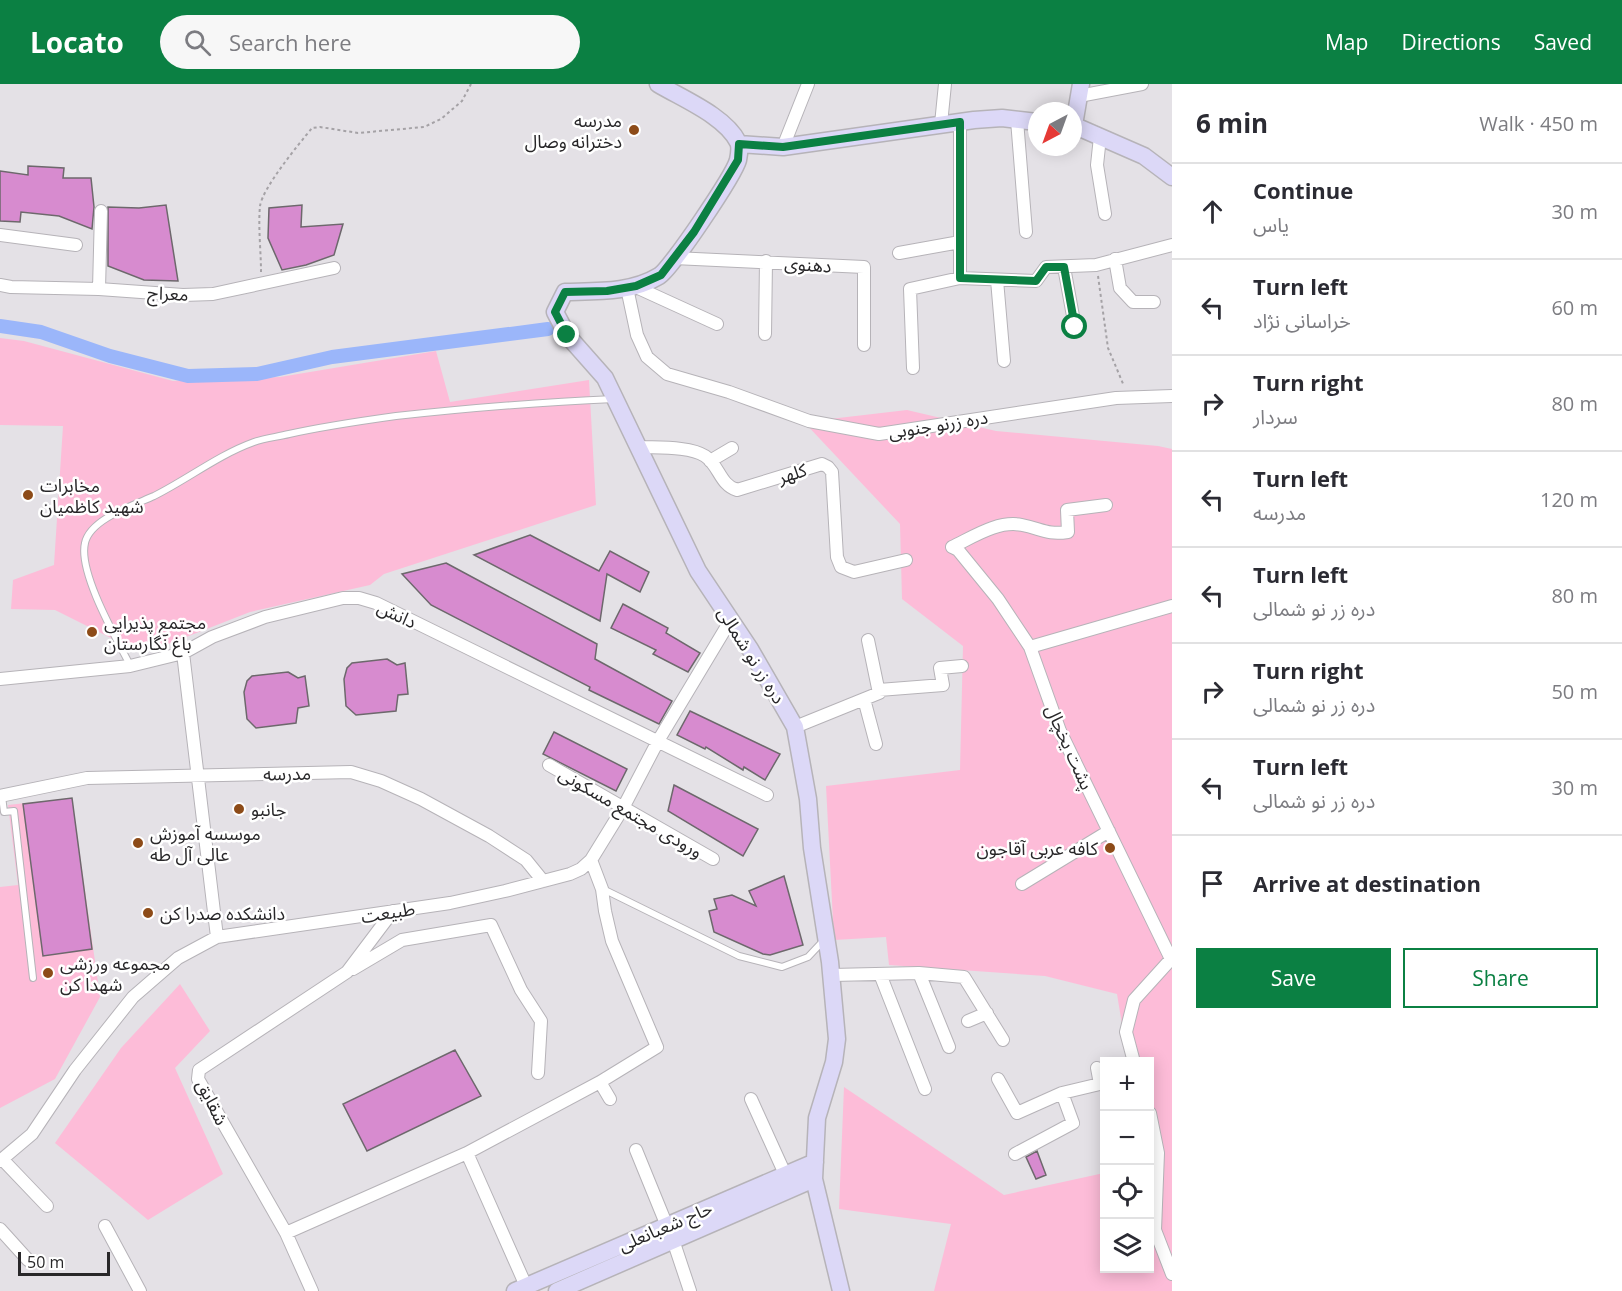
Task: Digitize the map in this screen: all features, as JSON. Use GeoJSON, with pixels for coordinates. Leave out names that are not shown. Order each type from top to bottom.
{"type":"FeatureCollection","features":[{"type":"Feature","properties":{"kind":"street"},"geometry":{"type":"LineString","coordinates":[[658,84],[726,124],[739,152],[941,124],[1002,118],[1028,121]]}},
{"type":"Feature","properties":{"kind":"street"},"geometry":{"type":"LineString","coordinates":[[783,147],[808,84]]}},
{"type":"Feature","properties":{"kind":"street"},"geometry":{"type":"LineString","coordinates":[[941,124],[945,84]]}},
{"type":"Feature","properties":{"kind":"street"},"geometry":{"type":"LineString","coordinates":[[1080,90],[1142,84]]}},
{"type":"Feature","properties":{"kind":"street"},"geometry":{"type":"LineString","coordinates":[[1017,120],[1026,232]]}},
{"type":"Feature","properties":{"kind":"street"},"geometry":{"type":"LineString","coordinates":[[960,122],[960,278]]}},
{"type":"Feature","properties":{"kind":"street"},"geometry":{"type":"LineString","coordinates":[[1082,129],[1144,156],[1172,177]]}},
{"type":"Feature","properties":{"kind":"street"},"geometry":{"type":"LineString","coordinates":[[1100,137],[1097,165],[1106,214]]}},
{"type":"Feature","properties":{"kind":"street","name":"دره زر نو شمالی"},"geometry":{"type":"LineString","coordinates":[[739,152],[694,232],[661,275],[632,287],[607,291],[565,292],[555,312],[567,335],[605,378],[698,571],[775,690],[795,727],[808,799],[812,848],[832,975],[837,1039],[834,1062],[817,1118],[814,1179],[841,1291]]}},
{"type":"Feature","properties":{"kind":"street"},"geometry":{"type":"LineString","coordinates":[[99,289],[100,211]]}},
{"type":"Feature","properties":{"kind":"street"},"geometry":{"type":"LineString","coordinates":[[0,235],[76,245]]}},
{"type":"Feature","properties":{"kind":"street"},"geometry":{"type":"LineString","coordinates":[[899,253],[960,242]]}},
{"type":"Feature","properties":{"kind":"street"},"geometry":{"type":"LineString","coordinates":[[913,368],[910,289],[960,278],[1036,281],[1046,267],[1096,265],[1172,245]]}},
{"type":"Feature","properties":{"kind":"street","name":"دهنوی"},"geometry":{"type":"LineString","coordinates":[[674,258],[864,267],[864,345]]}},
{"type":"Feature","properties":{"kind":"street"},"geometry":{"type":"LineString","coordinates":[[1115,259],[1120,288],[1133,302],[1154,302]]}},
{"type":"Feature","properties":{"kind":"street"},"geometry":{"type":"LineString","coordinates":[[765,334],[766,261]]}},
{"type":"Feature","properties":{"kind":"street"},"geometry":{"type":"LineString","coordinates":[[1064,267],[1075,327]]}},
{"type":"Feature","properties":{"kind":"street","name":"معراج"},"geometry":{"type":"LineString","coordinates":[[0,285],[183,295],[213,294],[334,268]]}},
{"type":"Feature","properties":{"kind":"street"},"geometry":{"type":"LineString","coordinates":[[997,280],[1004,361]]}},
{"type":"Feature","properties":{"kind":"street"},"geometry":{"type":"LineString","coordinates":[[632,287],[717,324]]}},
{"type":"Feature","properties":{"kind":"street","name":"دره زرنو جنوبی"},"geometry":{"type":"LineString","coordinates":[[632,287],[637,336],[647,357],[667,374],[729,392],[809,420],[879,434],[1128,397],[1172,396]]}},
{"type":"Feature","properties":{"kind":"street"},"geometry":{"type":"LineString","coordinates":[[639,447],[691,450],[705,456],[710,461],[732,448]]}},
{"type":"Feature","properties":{"kind":"street","name":"کلهر"},"geometry":{"type":"LineString","coordinates":[[710,461],[725,483],[737,490],[822,464],[828,467],[832,472],[837,557],[841,567],[854,572],[906,560]]}},
{"type":"Feature","properties":{"kind":"street","name":"پشت یخچال"},"geometry":{"type":"LineString","coordinates":[[1106,505],[1067,510],[1068,532],[1051,534],[1020,524],[997,526],[952,547],[958,550],[998,600],[1030,647],[1060,731],[1171,959]]}},
{"type":"Feature","properties":{"kind":"street","name":"دانش"},"geometry":{"type":"LineString","coordinates":[[0,680],[130,666],[183,653],[212,637],[265,618],[343,598],[359,598],[376,603],[767,795]]}},
{"type":"Feature","properties":{"kind":"street"},"geometry":{"type":"LineString","coordinates":[[1030,647],[1172,606]]}},
{"type":"Feature","properties":{"kind":"street","name":"طبیعت"},"geometry":{"type":"LineString","coordinates":[[1,1160],[32,1134],[75,1070],[133,997],[178,958],[217,937],[450,903],[570,874],[581,869],[591,860],[623,808],[658,741],[730,621]]}},
{"type":"Feature","properties":{"kind":"street"},"geometry":{"type":"LineString","coordinates":[[795,727],[879,693],[868,639]]}},
{"type":"Feature","properties":{"kind":"street"},"geometry":{"type":"LineString","coordinates":[[183,653],[217,937]]}},
{"type":"Feature","properties":{"kind":"street"},"geometry":{"type":"LineString","coordinates":[[879,690],[943,685],[940,668],[962,666]]}},
{"type":"Feature","properties":{"kind":"street"},"geometry":{"type":"LineString","coordinates":[[864,699],[876,744]]}},
{"type":"Feature","properties":{"kind":"street","name":"ورودی مجتمع مسکونی"},"geometry":{"type":"LineString","coordinates":[[549,765],[713,859]]}},
{"type":"Feature","properties":{"kind":"street","name":"مدرسه"},"geometry":{"type":"LineString","coordinates":[[1,796],[87,778],[351,772],[381,781],[421,799],[489,836],[526,860],[543,881]]}},
{"type":"Feature","properties":{"kind":"street"},"geometry":{"type":"LineString","coordinates":[[1022,884],[1109,831]]}},
{"type":"Feature","properties":{"kind":"street"},"geometry":{"type":"LineString","coordinates":[[286,1233],[467,1153],[600,1082],[657,1047],[612,941],[604,911],[602,889],[591,860]]}},
{"type":"Feature","properties":{"kind":"street","name":"شقایق"},"geometry":{"type":"LineString","coordinates":[[347,972],[393,911]]}},
{"type":"Feature","properties":{"kind":"street","name":"شقایق"},"geometry":{"type":"LineString","coordinates":[[312,1291],[286,1233],[198,1079],[199,1070],[347,972],[402,940],[491,926],[521,990],[541,1021],[538,1072]]}},
{"type":"Feature","properties":{"kind":"street"},"geometry":{"type":"LineString","coordinates":[[1133,1057],[1126,1032],[1134,1000],[1171,959]]}},
{"type":"Feature","properties":{"kind":"street"},"geometry":{"type":"LineString","coordinates":[[832,975],[919,973],[964,977],[1003,1040]]}},
{"type":"Feature","properties":{"kind":"street"},"geometry":{"type":"LineString","coordinates":[[919,973],[949,1047]]}},
{"type":"Feature","properties":{"kind":"street"},"geometry":{"type":"LineString","coordinates":[[880,974],[925,1089]]}},
{"type":"Feature","properties":{"kind":"street"},"geometry":{"type":"LineString","coordinates":[[968,1021],[987,1013]]}},
{"type":"Feature","properties":{"kind":"street"},"geometry":{"type":"LineString","coordinates":[[1097,1068],[1100,1077]]}},
{"type":"Feature","properties":{"kind":"street"},"geometry":{"type":"LineString","coordinates":[[998,1079],[1017,1113],[1062,1093],[1100,1084]]}},
{"type":"Feature","properties":{"kind":"street"},"geometry":{"type":"LineString","coordinates":[[600,1082],[610,1098]]}},
{"type":"Feature","properties":{"kind":"street"},"geometry":{"type":"LineString","coordinates":[[1015,1154],[1073,1123],[1062,1093]]}},
{"type":"Feature","properties":{"kind":"street"},"geometry":{"type":"LineString","coordinates":[[751,1099],[785,1174]]}},
{"type":"Feature","properties":{"kind":"street"},"geometry":{"type":"LineString","coordinates":[[1154,1136],[1158,1154],[1155,1230],[1172,1274]]}},
{"type":"Feature","properties":{"kind":"street"},"geometry":{"type":"LineString","coordinates":[[636,1150],[670,1233],[690,1291]]}},
{"type":"Feature","properties":{"kind":"street"},"geometry":{"type":"LineString","coordinates":[[467,1153],[523,1290]]}},
{"type":"Feature","properties":{"kind":"street"},"geometry":{"type":"LineString","coordinates":[[1,1160],[47,1206]]}},
{"type":"Feature","properties":{"kind":"street","name":"حاج شعبانعلی"},"geometry":{"type":"LineString","coordinates":[[557,1291],[785,1174],[815,1162]]}},
{"type":"Feature","properties":{"kind":"street","name":"حاج شعبانعلی"},"geometry":{"type":"LineString","coordinates":[[670,1233],[814,1179]]}},
{"type":"Feature","properties":{"kind":"street"},"geometry":{"type":"LineString","coordinates":[[105,1226],[140,1291]]}},
{"type":"Feature","properties":{"kind":"street"},"geometry":{"type":"LineString","coordinates":[[0,1229],[27,1260]]}},
{"type":"Feature","properties":{"kind":"street","name":"حاج شعبانعلی"},"geometry":{"type":"LineString","coordinates":[[523,1290],[586,1277]]}},
{"type":"Feature","properties":{"kind":"lane"},"geometry":{"type":"LineString","coordinates":[[130,666],[95,595],[86,561],[85,542],[90,532],[100,522],[176,485],[209,464],[254,442],[323,426],[369,420],[526,403],[615,398]]}},
{"type":"Feature","properties":{"kind":"lane"},"geometry":{"type":"LineString","coordinates":[[1,796],[4,812],[14,811],[33,978]]}},
{"type":"Feature","properties":{"kind":"lane"},"geometry":{"type":"LineString","coordinates":[[602,889],[739,956],[782,967],[808,957],[826,938]]}},
{"type":"Feature","properties":{"kind":"path"},"geometry":{"type":"LineString","coordinates":[[261,284],[260,204],[266,191],[312,128],[320,127],[358,133],[424,127],[441,119],[462,101],[471,84]]}},
{"type":"Feature","properties":{"kind":"path"},"geometry":{"type":"LineString","coordinates":[[1096,265],[1108,348],[1128,397]]}},
{"type":"Feature","properties":{"kind":"shaded area"},"geometry":{"type":"Polygon","coordinates":[[[0,338],[24,341],[173,381],[280,377],[436,351],[450,402],[589,380],[596,505],[384,574],[370,585],[250,612],[153,650],[121,643],[55,610],[11,609],[13,580],[54,565],[63,426],[0,425],[0,338]]]}},
{"type":"Feature","properties":{"kind":"shaded area"},"geometry":{"type":"Polygon","coordinates":[[[907,410],[996,431],[1172,449],[1172,1291],[934,1291],[951,1224],[839,1209],[844,1087],[1004,1195],[1100,1174],[1100,1273],[1154,1273],[1154,1057],[1127,1057],[1117,994],[1045,976],[889,965],[886,937],[834,940],[826,786],[960,770],[963,646],[902,599],[900,524],[804,422],[907,410]]]}},
{"type":"Feature","properties":{"kind":"shaded area","name":"مجموعه ورزشی شهدا کن"},"geometry":{"type":"Polygon","coordinates":[[[72,798],[100,997],[55,1079],[0,1108],[0,887],[18,885],[8,805],[72,798]]]}},
{"type":"Feature","properties":{"kind":"shaded area"},"geometry":{"type":"Polygon","coordinates":[[[180,984],[210,1031],[175,1068],[223,1174],[148,1220],[55,1143],[121,1048],[180,984]]]}},
{"type":"Feature","properties":{"kind":"building"},"geometry":{"type":"Polygon","coordinates":[[[28,166],[64,168],[63,178],[91,178],[94,207],[92,229],[59,216],[21,212],[20,222],[0,221],[0,171],[28,175],[28,166]]]}},
{"type":"Feature","properties":{"kind":"building"},"geometry":{"type":"Polygon","coordinates":[[[166,205],[178,281],[144,280],[108,266],[108,207],[139,208],[166,205]]]}},
{"type":"Feature","properties":{"kind":"building"},"geometry":{"type":"Polygon","coordinates":[[[302,205],[301,227],[343,224],[334,255],[306,265],[282,270],[268,238],[269,208],[302,205]]]}},
{"type":"Feature","properties":{"kind":"building"},"geometry":{"type":"Polygon","coordinates":[[[530,535],[599,571],[610,551],[649,572],[640,592],[607,574],[600,621],[474,555],[530,535]]]}},
{"type":"Feature","properties":{"kind":"building"},"geometry":{"type":"Polygon","coordinates":[[[446,563],[597,644],[595,659],[672,701],[659,724],[589,690],[590,687],[431,605],[402,574],[446,563]]]}},
{"type":"Feature","properties":{"kind":"building"},"geometry":{"type":"Polygon","coordinates":[[[623,604],[668,628],[666,633],[700,653],[688,672],[653,654],[656,650],[611,628],[623,604]]]}},
{"type":"Feature","properties":{"kind":"building"},"geometry":{"type":"Polygon","coordinates":[[[387,659],[397,665],[405,663],[408,694],[398,695],[396,711],[356,715],[346,706],[344,679],[347,668],[352,663],[387,659]]]}},
{"type":"Feature","properties":{"kind":"building"},"geometry":{"type":"Polygon","coordinates":[[[288,672],[298,678],[305,676],[309,706],[298,708],[296,723],[256,728],[247,719],[244,692],[247,681],[252,676],[288,672]]]}},
{"type":"Feature","properties":{"kind":"building"},"geometry":{"type":"Polygon","coordinates":[[[690,711],[780,754],[765,780],[744,767],[743,770],[706,747],[705,749],[677,735],[690,711]]]}},
{"type":"Feature","properties":{"kind":"building"},"geometry":{"type":"Polygon","coordinates":[[[554,732],[627,769],[616,791],[543,754],[554,732]]]}},
{"type":"Feature","properties":{"kind":"building"},"geometry":{"type":"Polygon","coordinates":[[[674,785],[758,829],[743,856],[668,811],[674,785]]]}},
{"type":"Feature","properties":{"kind":"building"},"geometry":{"type":"Polygon","coordinates":[[[72,798],[92,949],[43,956],[23,804],[72,798]]]}},
{"type":"Feature","properties":{"kind":"building"},"geometry":{"type":"Polygon","coordinates":[[[784,876],[803,945],[770,955],[763,954],[714,932],[709,911],[717,909],[714,899],[732,895],[756,906],[749,891],[784,876]]]}},
{"type":"Feature","properties":{"kind":"building"},"geometry":{"type":"Polygon","coordinates":[[[455,1050],[481,1096],[367,1151],[343,1104],[455,1050]]]}},
{"type":"Feature","properties":{"kind":"building"},"geometry":{"type":"Polygon","coordinates":[[[1037,1151],[1046,1175],[1036,1179],[1026,1157],[1037,1151]]]}},
{"type":"Feature","properties":{"kind":"waterway"},"geometry":{"type":"LineString","coordinates":[[0,326],[41,332],[110,356],[188,376],[257,374],[332,357],[548,329]]}},
{"type":"Feature","properties":{"kind":"place","name":"مدرسه دخترانه وصال"},"geometry":{"type":"Point","coordinates":[634,130]}},
{"type":"Feature","properties":{"kind":"place","name":"مخابرات شهید کاظمیان"},"geometry":{"type":"Point","coordinates":[28,495]}},
{"type":"Feature","properties":{"kind":"place","name":"مجتمع پذیرایی باغ نگارستان"},"geometry":{"type":"Point","coordinates":[92,632]}},
{"type":"Feature","properties":{"kind":"place","name":"جانبو"},"geometry":{"type":"Point","coordinates":[239,809]}},
{"type":"Feature","properties":{"kind":"place","name":"موسسه آموزش عالی آل طه"},"geometry":{"type":"Point","coordinates":[138,843]}},
{"type":"Feature","properties":{"kind":"place","name":"کافه عربی آقاجون"},"geometry":{"type":"Point","coordinates":[1110,848]}},
{"type":"Feature","properties":{"kind":"place","name":"دانشکده صدرا کن"},"geometry":{"type":"Point","coordinates":[148,913]}},
{"type":"Feature","properties":{"kind":"place","name":"مجموعه ورزشی شهدا کن"},"geometry":{"type":"Point","coordinates":[48,973]}},
{"type":"Feature","properties":{"kind":"route"},"geometry":{"type":"LineString","coordinates":[[567,335],[555,312],[565,292],[607,291],[636,286],[661,275],[694,232],[738,160],[739,144],[783,147],[960,122],[960,278],[1036,281],[1046,267],[1064,267],[1075,327]]}}]}
